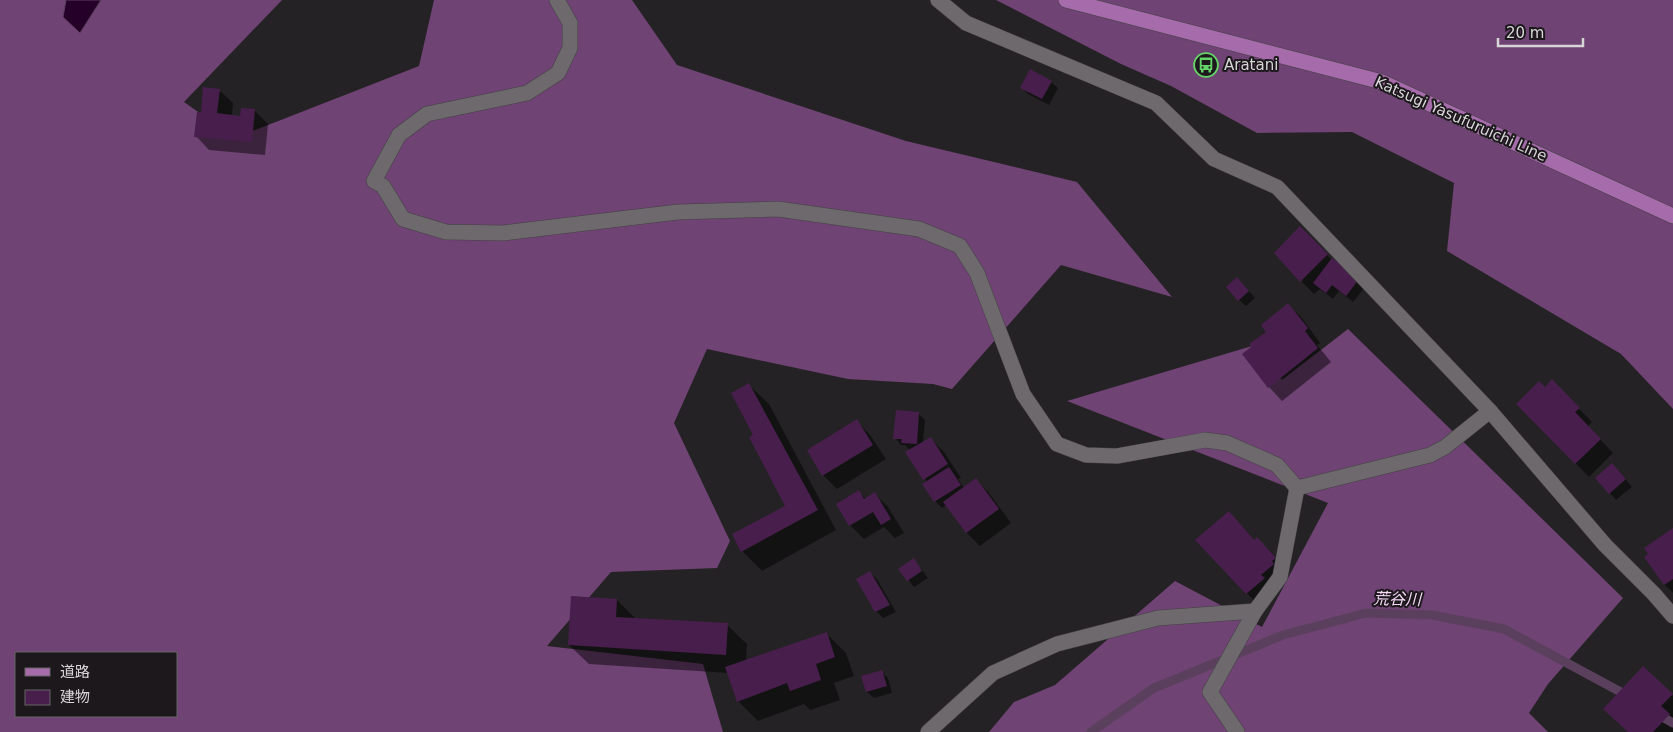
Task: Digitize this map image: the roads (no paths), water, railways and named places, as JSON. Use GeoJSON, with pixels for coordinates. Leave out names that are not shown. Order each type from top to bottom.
{"type":"FeatureCollection","features":[{"type":"Feature","properties":{"kind":"main road","name":"Katsugi Yasufuruichi Line"},"geometry":{"type":"LineString","coordinates":[[1066,0],[1382,82],[1673,216]]}},
{"type":"Feature","properties":{"kind":"street"},"geometry":{"type":"LineString","coordinates":[[557,0],[570,23],[570,48],[558,73],[527,93],[427,114],[399,135],[374,181],[383,186],[403,219],[446,232],[503,233],[678,212],[778,209],[918,228],[960,246],[977,273],[1023,394],[1056,444],[1086,454],[1117,456],[1205,440],[1227,443],[1277,465],[1297,488]]}},
{"type":"Feature","properties":{"kind":"street"},"geometry":{"type":"LineString","coordinates":[[938,0],[966,23],[1156,102],[1214,159],[1277,186],[1490,411],[1605,545],[1673,616]]}},
{"type":"Feature","properties":{"kind":"street"},"geometry":{"type":"LineString","coordinates":[[1297,488],[1430,455],[1445,447],[1490,411]]}},
{"type":"Feature","properties":{"kind":"street"},"geometry":{"type":"LineString","coordinates":[[1238,732],[1210,692],[1255,611],[1280,577],[1297,488]]}},
{"type":"Feature","properties":{"kind":"street"},"geometry":{"type":"LineString","coordinates":[[928,732],[993,673],[1057,644],[1158,618],[1255,611]]}},
{"type":"Feature","properties":{"kind":"waterway","name":"荒谷川"},"geometry":{"type":"LineString","coordinates":[[1091,732],[1154,688],[1283,635],[1366,613],[1432,615],[1504,629],[1630,697]]}},
{"type":"Feature","properties":{"kind":"waterway","name":"荒谷川"},"geometry":{"type":"LineString","coordinates":[[1656,713],[1673,723]]}},
{"type":"Feature","properties":{"kind":"place","name":"Aratani"},"geometry":{"type":"Point","coordinates":[1206,65]}}]}
